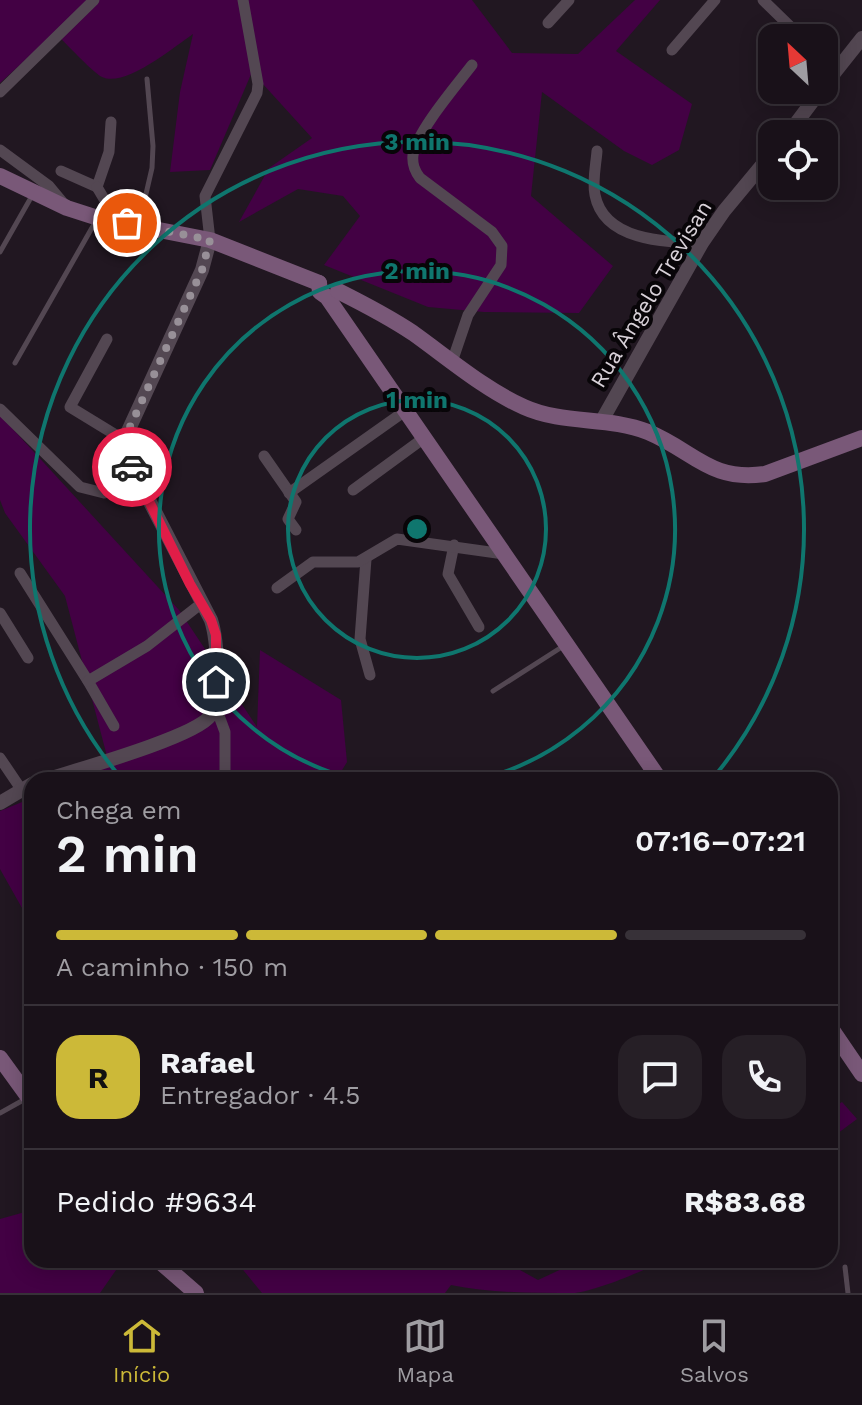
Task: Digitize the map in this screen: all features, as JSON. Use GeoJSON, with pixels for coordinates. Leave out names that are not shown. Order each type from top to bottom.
{"type":"FeatureCollection","features":[{"type":"Feature","properties":{"kind":"main road"},"geometry":{"type":"LineString","coordinates":[[0,176],[67,208],[98,218],[210,240],[397,322],[452,362],[524,407],[553,417],[601,422],[649,433],[724,474],[765,474],[862,438]]}},
{"type":"Feature","properties":{"kind":"main road"},"geometry":{"type":"LineString","coordinates":[[328,291],[405,411],[654,772]]}},
{"type":"Feature","properties":{"kind":"main road"},"geometry":{"type":"LineString","coordinates":[[838,1035],[856,1054],[862,1074]]}},
{"type":"Feature","properties":{"kind":"main road"},"geometry":{"type":"LineString","coordinates":[[0,1058],[24,1092]]}},
{"type":"Feature","properties":{"kind":"main road"},"geometry":{"type":"LineString","coordinates":[[167,1268],[196,1293]]}},
{"type":"Feature","properties":{"kind":"street"},"geometry":{"type":"LineString","coordinates":[[0,92],[94,0]]}},
{"type":"Feature","properties":{"kind":"street"},"geometry":{"type":"LineString","coordinates":[[225,772],[225,732],[215,705],[216,635],[133,469],[124,440],[202,270],[210,240],[205,196],[257,93],[243,0]]}},
{"type":"Feature","properties":{"kind":"street"},"geometry":{"type":"LineString","coordinates":[[548,23],[569,0]]}},
{"type":"Feature","properties":{"kind":"street"},"geometry":{"type":"LineString","coordinates":[[672,50],[715,0]]}},
{"type":"Feature","properties":{"kind":"street"},"geometry":{"type":"LineString","coordinates":[[763,0],[788,24]]}},
{"type":"Feature","properties":{"kind":"street"},"geometry":{"type":"LineString","coordinates":[[838,68],[862,38]]}},
{"type":"Feature","properties":{"kind":"street"},"geometry":{"type":"LineString","coordinates":[[452,362],[468,315],[501,265],[502,246],[492,232],[420,178],[412,158],[422,133],[472,65]]}},
{"type":"Feature","properties":{"kind":"street"},"geometry":{"type":"LineString","coordinates":[[799,120],[811,104]]}},
{"type":"Feature","properties":{"kind":"street"},"geometry":{"type":"LineString","coordinates":[[97,187],[109,152],[111,122]]}},
{"type":"Feature","properties":{"kind":"street"},"geometry":{"type":"LineString","coordinates":[[0,150],[49,186],[67,208]]}},
{"type":"Feature","properties":{"kind":"street"},"geometry":{"type":"LineString","coordinates":[[597,151],[594,193],[598,206],[616,226],[633,235],[652,239],[702,243]]}},
{"type":"Feature","properties":{"kind":"street","name":"Rua Ângelo Trevisan"},"geometry":{"type":"LineString","coordinates":[[601,422],[702,243],[758,170]]}},
{"type":"Feature","properties":{"kind":"street"},"geometry":{"type":"LineString","coordinates":[[61,171],[97,187],[117,221]]}},
{"type":"Feature","properties":{"kind":"street"},"geometry":{"type":"LineString","coordinates":[[107,339],[70,407],[124,440]]}},
{"type":"Feature","properties":{"kind":"street"},"geometry":{"type":"LineString","coordinates":[[0,409],[80,487],[104,493],[133,469]]}},
{"type":"Feature","properties":{"kind":"street"},"geometry":{"type":"LineString","coordinates":[[289,493],[405,411]]}},
{"type":"Feature","properties":{"kind":"street"},"geometry":{"type":"LineString","coordinates":[[353,490],[424,438]]}},
{"type":"Feature","properties":{"kind":"street"},"geometry":{"type":"LineString","coordinates":[[264,456],[296,502],[288,519],[296,530]]}},
{"type":"Feature","properties":{"kind":"street"},"geometry":{"type":"LineString","coordinates":[[277,588],[313,562],[351,563],[366,559],[397,539],[504,554]]}},
{"type":"Feature","properties":{"kind":"street"},"geometry":{"type":"LineString","coordinates":[[454,545],[448,574],[479,627]]}},
{"type":"Feature","properties":{"kind":"street"},"geometry":{"type":"LineString","coordinates":[[366,559],[360,639],[370,675]]}},
{"type":"Feature","properties":{"kind":"street"},"geometry":{"type":"LineString","coordinates":[[20,573],[114,726]]}},
{"type":"Feature","properties":{"kind":"street"},"geometry":{"type":"LineString","coordinates":[[88,681],[147,646],[202,603]]}},
{"type":"Feature","properties":{"kind":"street"},"geometry":{"type":"LineString","coordinates":[[0,613],[28,658]]}},
{"type":"Feature","properties":{"kind":"street"},"geometry":{"type":"LineString","coordinates":[[69,772],[187,733],[210,717],[215,705]]}},
{"type":"Feature","properties":{"kind":"street"},"geometry":{"type":"LineString","coordinates":[[0,758],[24,784]]}},
{"type":"Feature","properties":{"kind":"street"},"geometry":{"type":"LineString","coordinates":[[0,803],[24,789]]}},
{"type":"Feature","properties":{"kind":"lane"},"geometry":{"type":"LineString","coordinates":[[139,225],[152,168],[147,79]]}},
{"type":"Feature","properties":{"kind":"lane"},"geometry":{"type":"LineString","coordinates":[[0,252],[33,193]]}},
{"type":"Feature","properties":{"kind":"lane"},"geometry":{"type":"LineString","coordinates":[[15,363],[98,218]]}},
{"type":"Feature","properties":{"kind":"lane"},"geometry":{"type":"LineString","coordinates":[[493,691],[566,644]]}},
{"type":"Feature","properties":{"kind":"lane"},"geometry":{"type":"LineString","coordinates":[[0,1113],[24,1103]]}},
{"type":"Feature","properties":{"kind":"lane"},"geometry":{"type":"LineString","coordinates":[[845,1267],[848,1293]]}},
{"type":"Feature","properties":{"kind":"shaded area"},"geometry":{"type":"Polygon","coordinates":[[[0,0],[472,0],[512,53],[578,54],[635,0],[660,0],[616,51],[692,104],[679,150],[652,165],[624,151],[542,92],[531,196],[613,266],[579,313],[484,312],[428,307],[324,265],[360,216],[343,196],[298,189],[239,222],[269,168],[312,138],[252,72],[210,170],[170,172],[180,92],[193,34],[136,72],[112,79],[97,74],[55,33],[0,83],[0,0]]]}},
{"type":"Feature","properties":{"kind":"shaded area"},"geometry":{"type":"Polygon","coordinates":[[[0,415],[179,610],[257,727],[260,650],[341,700],[347,762],[341,772],[91,772],[109,764],[65,596],[5,513],[0,500],[0,415]]]}},
{"type":"Feature","properties":{"kind":"shaded area"},"geometry":{"type":"Polygon","coordinates":[[[24,801],[24,916],[0,869],[0,811],[24,801]]]}},
{"type":"Feature","properties":{"kind":"shaded area"},"geometry":{"type":"Polygon","coordinates":[[[842,1102],[857,1119],[838,1133],[838,1105],[842,1102]]]}},
{"type":"Feature","properties":{"kind":"shaded area"},"geometry":{"type":"Polygon","coordinates":[[[24,1212],[24,1268],[117,1268],[100,1293],[0,1293],[0,1219],[24,1212]]]}},
{"type":"Feature","properties":{"kind":"shaded area"},"geometry":{"type":"Polygon","coordinates":[[[242,1268],[516,1268],[538,1280],[564,1268],[648,1268],[594,1289],[575,1293],[496,1291],[451,1285],[445,1293],[262,1293],[242,1268]]]}},
{"type":"Feature","properties":{"kind":"way so far"},"geometry":{"type":"LineString","coordinates":[[127,223],[210,240],[202,270],[178,326],[124,440],[132,467]]}},
{"type":"Feature","properties":{"kind":"route"},"geometry":{"type":"LineString","coordinates":[[132,467],[211,620],[216,635],[216,682]]}}]}
